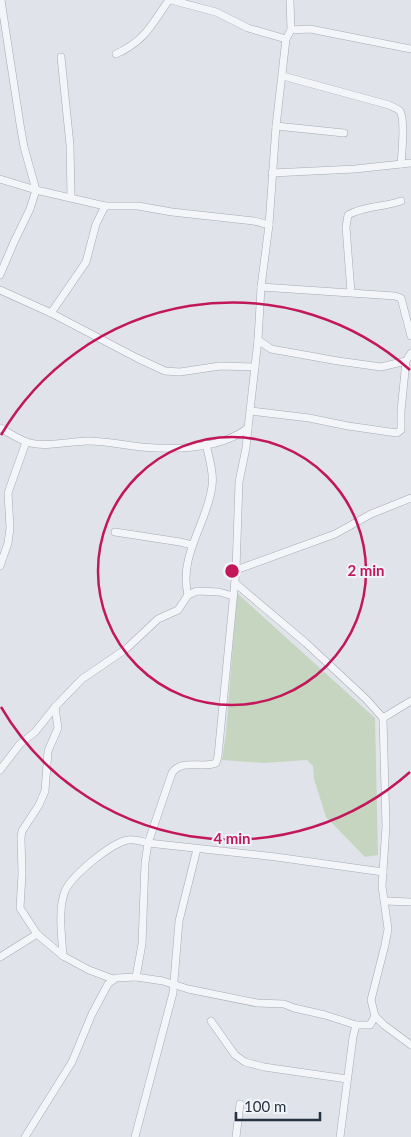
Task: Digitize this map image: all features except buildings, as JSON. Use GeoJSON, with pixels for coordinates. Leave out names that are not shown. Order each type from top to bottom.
{"type":"FeatureCollection","features":[{"type":"Feature","properties":{"kind":"street"},"geometry":{"type":"LineString","coordinates":[[0,275],[30,209],[36,190],[21,132],[1,0]]}},
{"type":"Feature","properties":{"kind":"street"},"geometry":{"type":"LineString","coordinates":[[116,54],[128,49],[146,34],[170,0],[216,12],[248,28],[286,39]]}},
{"type":"Feature","properties":{"kind":"street"},"geometry":{"type":"LineString","coordinates":[[136,977],[142,944],[145,863],[148,843],[169,781],[175,768],[182,765],[210,765],[216,763],[218,756],[236,570],[239,482],[251,412],[261,287],[269,225],[276,126],[286,39],[290,30],[290,0]]}},
{"type":"Feature","properties":{"kind":"street"},"geometry":{"type":"LineString","coordinates":[[290,30],[310,29],[411,49]]}},
{"type":"Feature","properties":{"kind":"street"},"geometry":{"type":"LineString","coordinates":[[61,57],[70,145],[71,197]]}},
{"type":"Feature","properties":{"kind":"street"},"geometry":{"type":"LineString","coordinates":[[283,76],[398,109],[401,113],[402,122],[401,164]]}},
{"type":"Feature","properties":{"kind":"street"},"geometry":{"type":"LineString","coordinates":[[276,126],[344,132]]}},
{"type":"Feature","properties":{"kind":"street"},"geometry":{"type":"LineString","coordinates":[[272,173],[355,169],[411,163]]}},
{"type":"Feature","properties":{"kind":"street"},"geometry":{"type":"LineString","coordinates":[[0,179],[36,190],[105,206],[138,206],[269,225]]}},
{"type":"Feature","properties":{"kind":"street"},"geometry":{"type":"LineString","coordinates":[[351,292],[346,228],[348,215],[372,207],[401,201]]}},
{"type":"Feature","properties":{"kind":"street"},"geometry":{"type":"LineString","coordinates":[[52,313],[86,262],[96,224],[105,206]]}},
{"type":"Feature","properties":{"kind":"street"},"geometry":{"type":"LineString","coordinates":[[261,287],[396,296],[401,298],[411,336]]}},
{"type":"Feature","properties":{"kind":"street"},"geometry":{"type":"LineString","coordinates":[[0,290],[52,313],[165,371],[180,372],[220,366],[255,367]]}},
{"type":"Feature","properties":{"kind":"street"},"geometry":{"type":"LineString","coordinates":[[258,340],[271,348],[331,360],[381,367],[406,361]]}},
{"type":"Feature","properties":{"kind":"street"},"geometry":{"type":"LineString","coordinates":[[251,412],[310,418],[348,426],[400,432],[406,361],[411,353]]}},
{"type":"Feature","properties":{"kind":"street"},"geometry":{"type":"LineString","coordinates":[[0,428],[26,442],[36,444],[102,441],[142,447],[171,447],[224,441],[238,436],[248,428]]}},
{"type":"Feature","properties":{"kind":"street"},"geometry":{"type":"LineString","coordinates":[[0,566],[8,543],[10,528],[8,492],[26,442]]}},
{"type":"Feature","properties":{"kind":"street"},"geometry":{"type":"LineString","coordinates":[[188,595],[186,584],[192,545],[211,497],[213,484],[206,444]]}},
{"type":"Feature","properties":{"kind":"street"},"geometry":{"type":"LineString","coordinates":[[236,570],[335,534],[371,514],[411,498]]}},
{"type":"Feature","properties":{"kind":"street"},"geometry":{"type":"LineString","coordinates":[[115,532],[192,545]]}},
{"type":"Feature","properties":{"kind":"street"},"geometry":{"type":"LineString","coordinates":[[235,583],[306,643],[366,699],[383,718],[386,826],[382,886],[388,929],[371,1000],[376,1016],[384,1025],[410,1043]]}},
{"type":"Feature","properties":{"kind":"street"},"geometry":{"type":"LineString","coordinates":[[0,770],[20,744],[41,726],[54,707],[89,673],[109,662],[126,649],[158,619],[178,610],[188,595],[197,591],[219,592],[233,596]]}},
{"type":"Feature","properties":{"kind":"street"},"geometry":{"type":"LineString","coordinates":[[383,718],[411,701]]}},
{"type":"Feature","properties":{"kind":"street"},"geometry":{"type":"LineString","coordinates":[[54,707],[58,728],[46,757],[45,791],[39,805],[22,831],[21,838],[22,874],[20,908],[37,934],[63,956],[88,970],[113,980],[136,977],[163,981],[257,1003],[284,1004],[356,1025],[370,1025],[376,1016]]}},
{"type":"Feature","properties":{"kind":"street"},"geometry":{"type":"LineString","coordinates":[[63,956],[62,902],[67,887],[92,862],[123,841],[132,839],[148,843],[276,857],[383,872]]}},
{"type":"Feature","properties":{"kind":"street"},"geometry":{"type":"LineString","coordinates":[[136,1137],[174,985],[179,921],[197,849]]}},
{"type":"Feature","properties":{"kind":"street"},"geometry":{"type":"LineString","coordinates":[[385,901],[411,902]]}},
{"type":"Feature","properties":{"kind":"street"},"geometry":{"type":"LineString","coordinates":[[0,956],[37,934]]}},
{"type":"Feature","properties":{"kind":"street"},"geometry":{"type":"LineString","coordinates":[[25,1137],[72,1062],[92,1014],[108,984],[113,980]]}},
{"type":"Feature","properties":{"kind":"street"},"geometry":{"type":"LineString","coordinates":[[211,1021],[235,1055],[246,1062],[264,1067],[347,1079]]}},
{"type":"Feature","properties":{"kind":"street"},"geometry":{"type":"LineString","coordinates":[[340,1137],[356,1025]]}},
{"type":"Feature","properties":{"kind":"street"},"geometry":{"type":"LineString","coordinates":[[236,1137],[240,1104]]}},
{"type":"Feature","properties":{"kind":"green space"},"geometry":{"type":"Polygon","coordinates":[[[237,593],[375,718],[378,855],[365,857],[326,817],[314,779],[313,766],[307,760],[264,763],[222,760],[226,733],[237,593]]]}}]}
